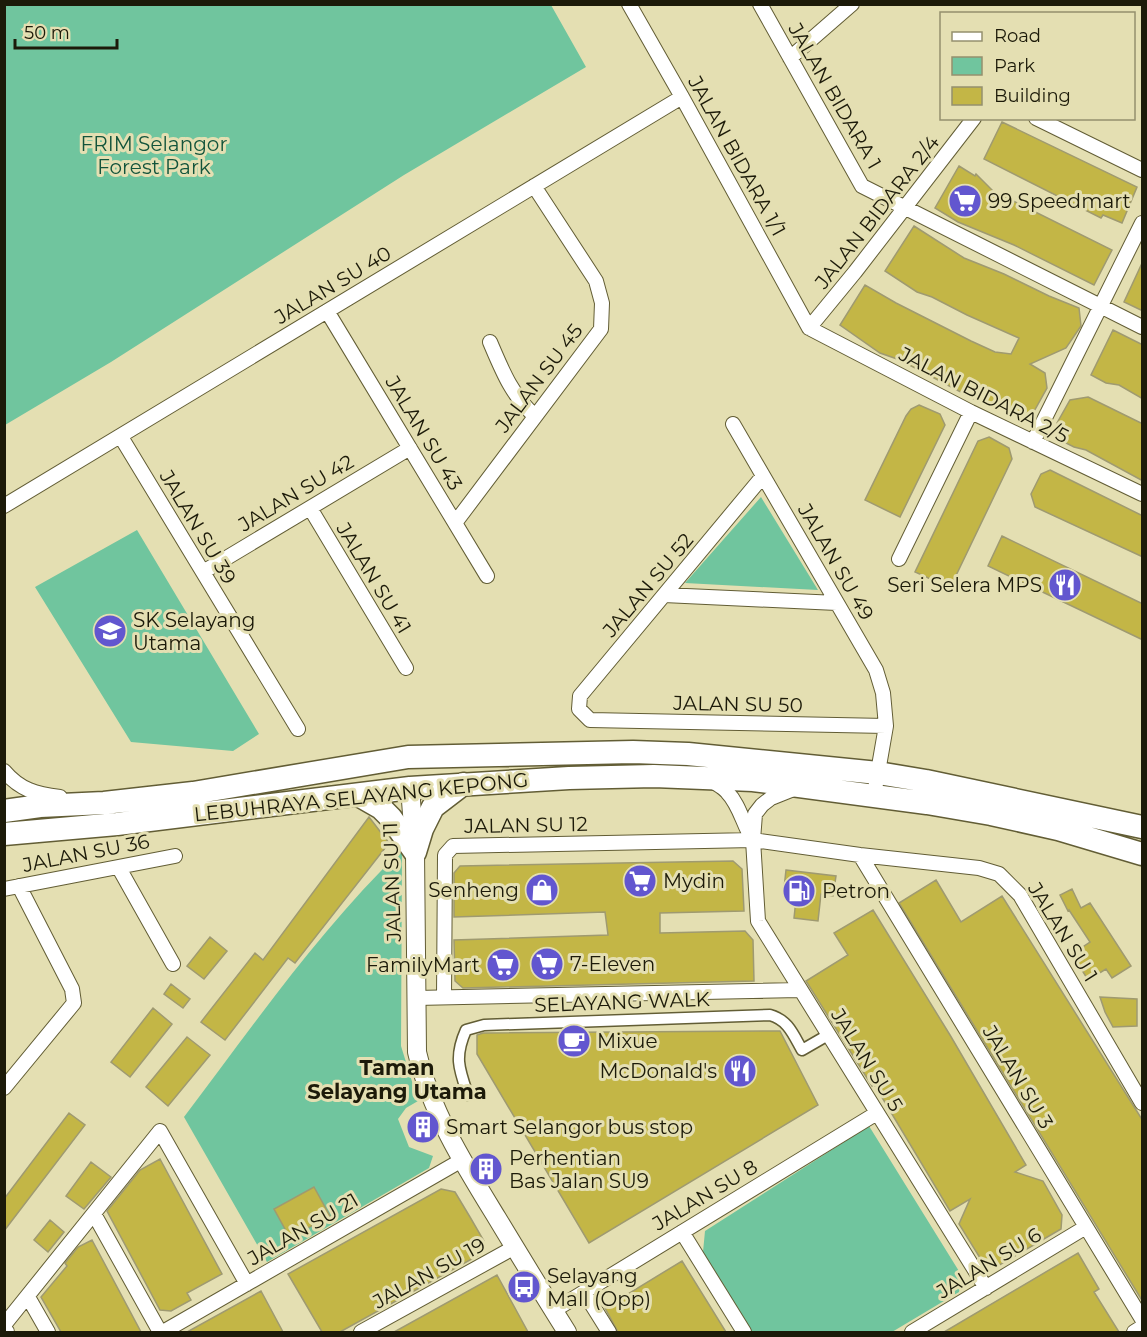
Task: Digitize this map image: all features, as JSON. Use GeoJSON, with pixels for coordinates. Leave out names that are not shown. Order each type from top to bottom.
{"type":"FeatureCollection","features":[{"type":"Feature","properties":{"kind":"main road","name":"LEBUHRAYA SELAYANG KEPONG"},"geometry":{"type":"LineString","coordinates":[[4,811],[40,806],[104,803],[218,789],[408,757],[633,752],[666,753],[878,773],[1143,827]]}},
{"type":"Feature","properties":{"kind":"main road"},"geometry":{"type":"LineString","coordinates":[[218,789],[386,776],[399,778],[411,788],[419,779],[433,772],[491,755]]}},
{"type":"Feature","properties":{"kind":"main road","name":"LEBUHRAYA SELAYANG KEPONG"},"geometry":{"type":"LineString","coordinates":[[4,834],[117,824],[411,788],[569,778],[654,777],[753,780],[874,795],[991,814],[1058,829],[1143,854]]}},
{"type":"Feature","properties":{"kind":"main road"},"geometry":{"type":"LineString","coordinates":[[416,852],[422,829],[433,807],[463,784]]}},
{"type":"Feature","properties":{"kind":"main road"},"geometry":{"type":"LineString","coordinates":[[360,796],[386,813],[416,852]]}},
{"type":"Feature","properties":{"kind":"street","name":"JALAN BIDARA 1/1"},"geometry":{"type":"LineString","coordinates":[[629,4],[809,328]]}},
{"type":"Feature","properties":{"kind":"street","name":"JALAN BIDARA 1"},"geometry":{"type":"LineString","coordinates":[[760,4],[862,186],[1143,327]]}},
{"type":"Feature","properties":{"kind":"street"},"geometry":{"type":"LineString","coordinates":[[790,58],[852,4]]}},
{"type":"Feature","properties":{"kind":"street","name":"JALAN SU 40"},"geometry":{"type":"LineString","coordinates":[[4,506],[682,97]]}},
{"type":"Feature","properties":{"kind":"street","name":"JALAN BIDARA 2/4"},"geometry":{"type":"LineString","coordinates":[[809,328],[972,120]]}},
{"type":"Feature","properties":{"kind":"street"},"geometry":{"type":"LineString","coordinates":[[1040,120],[1143,170]]}},
{"type":"Feature","properties":{"kind":"street","name":"JALAN SU 45"},"geometry":{"type":"LineString","coordinates":[[455,523],[601,329],[602,303],[596,281],[534,186]]}},
{"type":"Feature","properties":{"kind":"street"},"geometry":{"type":"LineString","coordinates":[[1033,442],[1143,223]]}},
{"type":"Feature","properties":{"kind":"street","name":"JALAN SU 43"},"geometry":{"type":"LineString","coordinates":[[327,311],[487,576]]}},
{"type":"Feature","properties":{"kind":"street","name":"JALAN BIDARA 2/5"},"geometry":{"type":"LineString","coordinates":[[809,328],[971,412],[1143,494]]}},
{"type":"Feature","properties":{"kind":"street"},"geometry":{"type":"LineString","coordinates":[[490,342],[507,382],[523,405],[536,416]]}},
{"type":"Feature","properties":{"kind":"street"},"geometry":{"type":"LineString","coordinates":[[899,559],[971,412]]}},
{"type":"Feature","properties":{"kind":"street","name":"JALAN SU 49"},"geometry":{"type":"LineString","coordinates":[[733,424],[876,670],[883,693],[886,726],[874,795]]}},
{"type":"Feature","properties":{"kind":"street","name":"JALAN SU 39"},"geometry":{"type":"LineString","coordinates":[[121,437],[298,729]]}},
{"type":"Feature","properties":{"kind":"street","name":"JALAN SU 42"},"geometry":{"type":"LineString","coordinates":[[203,572],[410,448]]}},
{"type":"Feature","properties":{"kind":"street","name":"JALAN SU 52"},"geometry":{"type":"LineString","coordinates":[[590,720],[579,709],[580,696],[763,476]]}},
{"type":"Feature","properties":{"kind":"street","name":"JALAN SU 41"},"geometry":{"type":"LineString","coordinates":[[309,508],[406,668]]}},
{"type":"Feature","properties":{"kind":"street"},"geometry":{"type":"LineString","coordinates":[[664,595],[837,603]]}},
{"type":"Feature","properties":{"kind":"street","name":"JALAN SU 50"},"geometry":{"type":"LineString","coordinates":[[590,720],[886,726]]}},
{"type":"Feature","properties":{"kind":"street"},"geometry":{"type":"LineString","coordinates":[[4,781],[5,772]]}},
{"type":"Feature","properties":{"kind":"street"},"geometry":{"type":"LineString","coordinates":[[5,772],[15,783],[32,792],[104,803]]}},
{"type":"Feature","properties":{"kind":"street","name":"JALAN SU 5"},"geometry":{"type":"LineString","coordinates":[[708,778],[727,791],[736,804],[753,840]]}},
{"type":"Feature","properties":{"kind":"street","name":"JALAN SU 5"},"geometry":{"type":"LineString","coordinates":[[800,786],[771,798],[755,814],[753,840],[758,921],[986,1288]]}},
{"type":"Feature","properties":{"kind":"street","name":"JALAN SU 11"},"geometry":{"type":"LineString","coordinates":[[411,788],[416,852],[417,1052],[422,1072],[428,1091],[462,1160],[567,1332]]}},
{"type":"Feature","properties":{"kind":"street","name":"JALAN SU 1"},"geometry":{"type":"LineString","coordinates":[[753,840],[979,868],[999,874],[1020,895],[1143,1103]]}},
{"type":"Feature","properties":{"kind":"street","name":"JALAN SU 12"},"geometry":{"type":"LineString","coordinates":[[444,997],[445,855],[453,846],[753,840]]}},
{"type":"Feature","properties":{"kind":"street","name":"JALAN SU 3"},"geometry":{"type":"LineString","coordinates":[[860,855],[1143,1319]]}},
{"type":"Feature","properties":{"kind":"street","name":"JALAN SU 36"},"geometry":{"type":"LineString","coordinates":[[12,887],[175,856]]}},
{"type":"Feature","properties":{"kind":"street"},"geometry":{"type":"LineString","coordinates":[[119,868],[173,964]]}},
{"type":"Feature","properties":{"kind":"street"},"geometry":{"type":"LineString","coordinates":[[8,1084],[74,1003],[72,988],[12,887]]}},
{"type":"Feature","properties":{"kind":"street"},"geometry":{"type":"LineString","coordinates":[[416,998],[800,990]]}},
{"type":"Feature","properties":{"kind":"street","name":"SELAYANG WALK"},"geometry":{"type":"LineString","coordinates":[[468,1095],[458,1067],[460,1043],[466,1030],[484,1024],[770,1015],[781,1018],[802,1050],[828,1035]]}},
{"type":"Feature","properties":{"kind":"street"},"geometry":{"type":"LineString","coordinates":[[4,1066],[8,1084]]}},
{"type":"Feature","properties":{"kind":"street","name":"JALAN SU 8"},"geometry":{"type":"LineString","coordinates":[[554,1311],[877,1113]]}},
{"type":"Feature","properties":{"kind":"street"},"geometry":{"type":"LineString","coordinates":[[4,1325],[160,1131],[247,1284]]}},
{"type":"Feature","properties":{"kind":"street","name":"JALAN SU 21"},"geometry":{"type":"LineString","coordinates":[[161,1332],[462,1160]]}},
{"type":"Feature","properties":{"kind":"street"},"geometry":{"type":"LineString","coordinates":[[94,1215],[161,1332]]}},
{"type":"Feature","properties":{"kind":"street","name":"JALAN SU 6"},"geometry":{"type":"LineString","coordinates":[[912,1332],[1086,1227]]}},
{"type":"Feature","properties":{"kind":"street"},"geometry":{"type":"LineString","coordinates":[[682,1232],[744,1332]]}},
{"type":"Feature","properties":{"kind":"street","name":"JALAN SU 19"},"geometry":{"type":"LineString","coordinates":[[361,1332],[515,1247]]}},
{"type":"Feature","properties":{"kind":"street"},"geometry":{"type":"LineString","coordinates":[[584,1292],[609,1332]]}},
{"type":"Feature","properties":{"kind":"street"},"geometry":{"type":"LineString","coordinates":[[28,1296],[48,1332]]}},
{"type":"Feature","properties":{"kind":"street"},"geometry":{"type":"LineString","coordinates":[[1134,1332],[1143,1327]]}},
{"type":"Feature","properties":{"kind":"green space","name":"FRIM Selangor Forest Park"},"geometry":{"type":"Polygon","coordinates":[[[4,5],[551,5],[586,67],[404,175],[111,362],[5,425],[4,5]]]}},
{"type":"Feature","properties":{"kind":"green space"},"geometry":{"type":"Polygon","coordinates":[[[761,497],[818,590],[685,583],[761,497]]]}},
{"type":"Feature","properties":{"kind":"green space"},"geometry":{"type":"Polygon","coordinates":[[[137,530],[259,734],[233,751],[131,742],[35,587],[137,530]]]}},
{"type":"Feature","properties":{"kind":"green space"},"geometry":{"type":"Polygon","coordinates":[[[402,850],[401,1046],[418,1101],[406,1108],[398,1119],[409,1147],[433,1156],[429,1168],[267,1262],[184,1117],[315,946],[402,850]]]}},
{"type":"Feature","properties":{"kind":"green space"},"geometry":{"type":"Polygon","coordinates":[[[869,1126],[962,1276],[959,1292],[892,1332],[752,1332],[703,1252],[705,1231],[869,1126]]]}},
{"type":"Feature","properties":{"kind":"building"},"geometry":{"type":"Polygon","coordinates":[[[1002,122],[1137,187],[1122,223],[1103,215],[1101,218],[984,159],[1002,122]]]}},
{"type":"Feature","properties":{"kind":"building"},"geometry":{"type":"Polygon","coordinates":[[[959,166],[975,176],[976,174],[993,191],[1112,250],[1094,285],[1014,245],[958,222],[935,208],[959,166]]]}},
{"type":"Feature","properties":{"kind":"building"},"geometry":{"type":"Polygon","coordinates":[[[914,226],[964,258],[1079,308],[1081,326],[1066,348],[1030,364],[1045,373],[1047,388],[1032,415],[1021,421],[1014,413],[976,400],[900,360],[880,353],[840,325],[865,285],[971,341],[995,352],[1011,354],[1019,338],[917,292],[885,271],[914,226]]]}},
{"type":"Feature","properties":{"kind":"building"},"geometry":{"type":"Polygon","coordinates":[[[1143,261],[1143,311],[1124,302],[1143,261]]]}},
{"type":"Feature","properties":{"kind":"building"},"geometry":{"type":"Polygon","coordinates":[[[1113,330],[1143,345],[1143,399],[1119,385],[1106,383],[1091,375],[1113,330]]]}},
{"type":"Feature","properties":{"kind":"building"},"geometry":{"type":"Polygon","coordinates":[[[1088,397],[1143,424],[1143,481],[1086,450],[1064,442],[1057,423],[1070,400],[1088,397]]]}},
{"type":"Feature","properties":{"kind":"building"},"geometry":{"type":"Polygon","coordinates":[[[919,405],[940,414],[945,425],[900,517],[865,500],[906,416],[911,409],[919,405]]]}},
{"type":"Feature","properties":{"kind":"building"},"geometry":{"type":"Polygon","coordinates":[[[989,437],[1009,448],[1012,459],[950,588],[915,572],[978,441],[989,437]]]}},
{"type":"Feature","properties":{"kind":"building"},"geometry":{"type":"Polygon","coordinates":[[[1050,470],[1143,516],[1143,557],[1035,507],[1031,494],[1041,474],[1050,470]]]}},
{"type":"Feature","properties":{"kind":"building","name":"Seri Selera MPS"},"geometry":{"type":"Polygon","coordinates":[[[1002,536],[1143,604],[1143,640],[988,566],[1002,536]]]}},
{"type":"Feature","properties":{"kind":"building"},"geometry":{"type":"Polygon","coordinates":[[[369,817],[389,843],[295,963],[288,958],[225,1040],[201,1022],[255,953],[263,960],[369,817]]]}},
{"type":"Feature","properties":{"kind":"building"},"geometry":{"type":"Polygon","coordinates":[[[733,861],[742,869],[744,911],[660,913],[660,933],[745,931],[753,940],[754,981],[463,988],[455,981],[454,940],[608,935],[605,912],[454,917],[454,873],[460,866],[733,861]]]}},
{"type":"Feature","properties":{"kind":"building"},"geometry":{"type":"Polygon","coordinates":[[[786,870],[836,876],[833,896],[821,894],[818,921],[794,918],[797,890],[784,888],[786,870]]]}},
{"type":"Feature","properties":{"kind":"building"},"geometry":{"type":"Polygon","coordinates":[[[936,880],[961,922],[1002,896],[1143,1121],[1143,1302],[899,903],[936,880]]]}},
{"type":"Feature","properties":{"kind":"building"},"geometry":{"type":"Polygon","coordinates":[[[1072,889],[1081,908],[1090,903],[1131,966],[1112,978],[1106,969],[1088,980],[1072,954],[1090,942],[1068,911],[1060,895],[1072,889]]]}},
{"type":"Feature","properties":{"kind":"building"},"geometry":{"type":"Polygon","coordinates":[[[873,910],[1026,1165],[1015,1172],[1043,1181],[1062,1215],[1061,1229],[996,1267],[985,1266],[959,1224],[970,1199],[950,1211],[874,1084],[872,1086],[806,981],[848,955],[834,933],[873,910]]]}},
{"type":"Feature","properties":{"kind":"building"},"geometry":{"type":"Polygon","coordinates":[[[210,937],[227,951],[204,979],[187,966],[210,937]]]}},
{"type":"Feature","properties":{"kind":"building"},"geometry":{"type":"Polygon","coordinates":[[[171,984],[190,999],[183,1008],[164,994],[171,984]]]}},
{"type":"Feature","properties":{"kind":"building"},"geometry":{"type":"Polygon","coordinates":[[[1100,997],[1137,999],[1137,1026],[1113,1027],[1100,997]]]}},
{"type":"Feature","properties":{"kind":"building"},"geometry":{"type":"Polygon","coordinates":[[[153,1008],[172,1024],[130,1077],[111,1062],[153,1008]]]}},
{"type":"Feature","properties":{"kind":"building"},"geometry":{"type":"Polygon","coordinates":[[[780,1031],[818,1105],[589,1243],[477,1054],[477,1035],[483,1033],[780,1031]]]}},
{"type":"Feature","properties":{"kind":"building"},"geometry":{"type":"Polygon","coordinates":[[[187,1037],[210,1055],[168,1106],[146,1087],[187,1037]]]}},
{"type":"Feature","properties":{"kind":"building"},"geometry":{"type":"Polygon","coordinates":[[[69,1113],[85,1125],[4,1231],[4,1199],[69,1113]]]}},
{"type":"Feature","properties":{"kind":"building"},"geometry":{"type":"Polygon","coordinates":[[[160,1159],[222,1274],[187,1293],[191,1300],[171,1311],[160,1310],[107,1211],[140,1170],[160,1159]]]}},
{"type":"Feature","properties":{"kind":"building"},"geometry":{"type":"Polygon","coordinates":[[[91,1162],[111,1177],[84,1209],[66,1196],[91,1162]]]}},
{"type":"Feature","properties":{"kind":"building"},"geometry":{"type":"Polygon","coordinates":[[[314,1187],[330,1216],[290,1238],[274,1209],[314,1187]]]}},
{"type":"Feature","properties":{"kind":"building"},"geometry":{"type":"Polygon","coordinates":[[[441,1189],[455,1192],[484,1241],[479,1255],[340,1332],[322,1332],[288,1274],[441,1189]]]}},
{"type":"Feature","properties":{"kind":"building"},"geometry":{"type":"Polygon","coordinates":[[[50,1220],[64,1232],[48,1252],[34,1240],[50,1220]]]}},
{"type":"Feature","properties":{"kind":"building"},"geometry":{"type":"Polygon","coordinates":[[[92,1240],[141,1332],[61,1332],[41,1297],[67,1266],[65,1263],[78,1247],[92,1240]]]}},
{"type":"Feature","properties":{"kind":"building"},"geometry":{"type":"Polygon","coordinates":[[[1078,1253],[1099,1289],[1094,1292],[1119,1332],[944,1332],[1078,1253]]]}},
{"type":"Feature","properties":{"kind":"building"},"geometry":{"type":"Polygon","coordinates":[[[682,1261],[726,1332],[618,1332],[605,1308],[682,1261]]]}},
{"type":"Feature","properties":{"kind":"building"},"geometry":{"type":"Polygon","coordinates":[[[497,1275],[528,1332],[394,1332],[497,1275]]]}},
{"type":"Feature","properties":{"kind":"building"},"geometry":{"type":"Polygon","coordinates":[[[261,1291],[283,1332],[187,1332],[261,1291]]]}},
{"type":"Feature","properties":{"kind":"place","name":"99 Speedmart"},"geometry":{"type":"Point","coordinates":[965,201]}},
{"type":"Feature","properties":{"kind":"place","name":"Seri Selera MPS"},"geometry":{"type":"Point","coordinates":[1065,585]}},
{"type":"Feature","properties":{"kind":"place","name":"SK Selayang Utama"},"geometry":{"type":"Point","coordinates":[110,631]}},
{"type":"Feature","properties":{"kind":"place","name":"Mydin"},"geometry":{"type":"Point","coordinates":[640,881]}},
{"type":"Feature","properties":{"kind":"place","name":"Senheng"},"geometry":{"type":"Point","coordinates":[542,890]}},
{"type":"Feature","properties":{"kind":"place","name":"Petron"},"geometry":{"type":"Point","coordinates":[799,891]}},
{"type":"Feature","properties":{"kind":"place","name":"7-Eleven"},"geometry":{"type":"Point","coordinates":[547,964]}},
{"type":"Feature","properties":{"kind":"place","name":"FamilyMart"},"geometry":{"type":"Point","coordinates":[503,965]}},
{"type":"Feature","properties":{"kind":"place","name":"Mixue"},"geometry":{"type":"Point","coordinates":[574,1041]}},
{"type":"Feature","properties":{"kind":"place","name":"McDonald's"},"geometry":{"type":"Point","coordinates":[740,1071]}},
{"type":"Feature","properties":{"kind":"place","name":"Smart Selangor bus stop"},"geometry":{"type":"Point","coordinates":[423,1127]}},
{"type":"Feature","properties":{"kind":"place","name":"Perhentian Bas Jalan SU9"},"geometry":{"type":"Point","coordinates":[486,1169]}},
{"type":"Feature","properties":{"kind":"place","name":"Selayang Mall (Opp)"},"geometry":{"type":"Point","coordinates":[524,1287]}},
{"type":"Feature","properties":{"kind":"district","name":"Taman Selayang Utama"},"geometry":{"type":"Point","coordinates":[397,1079]}}]}
